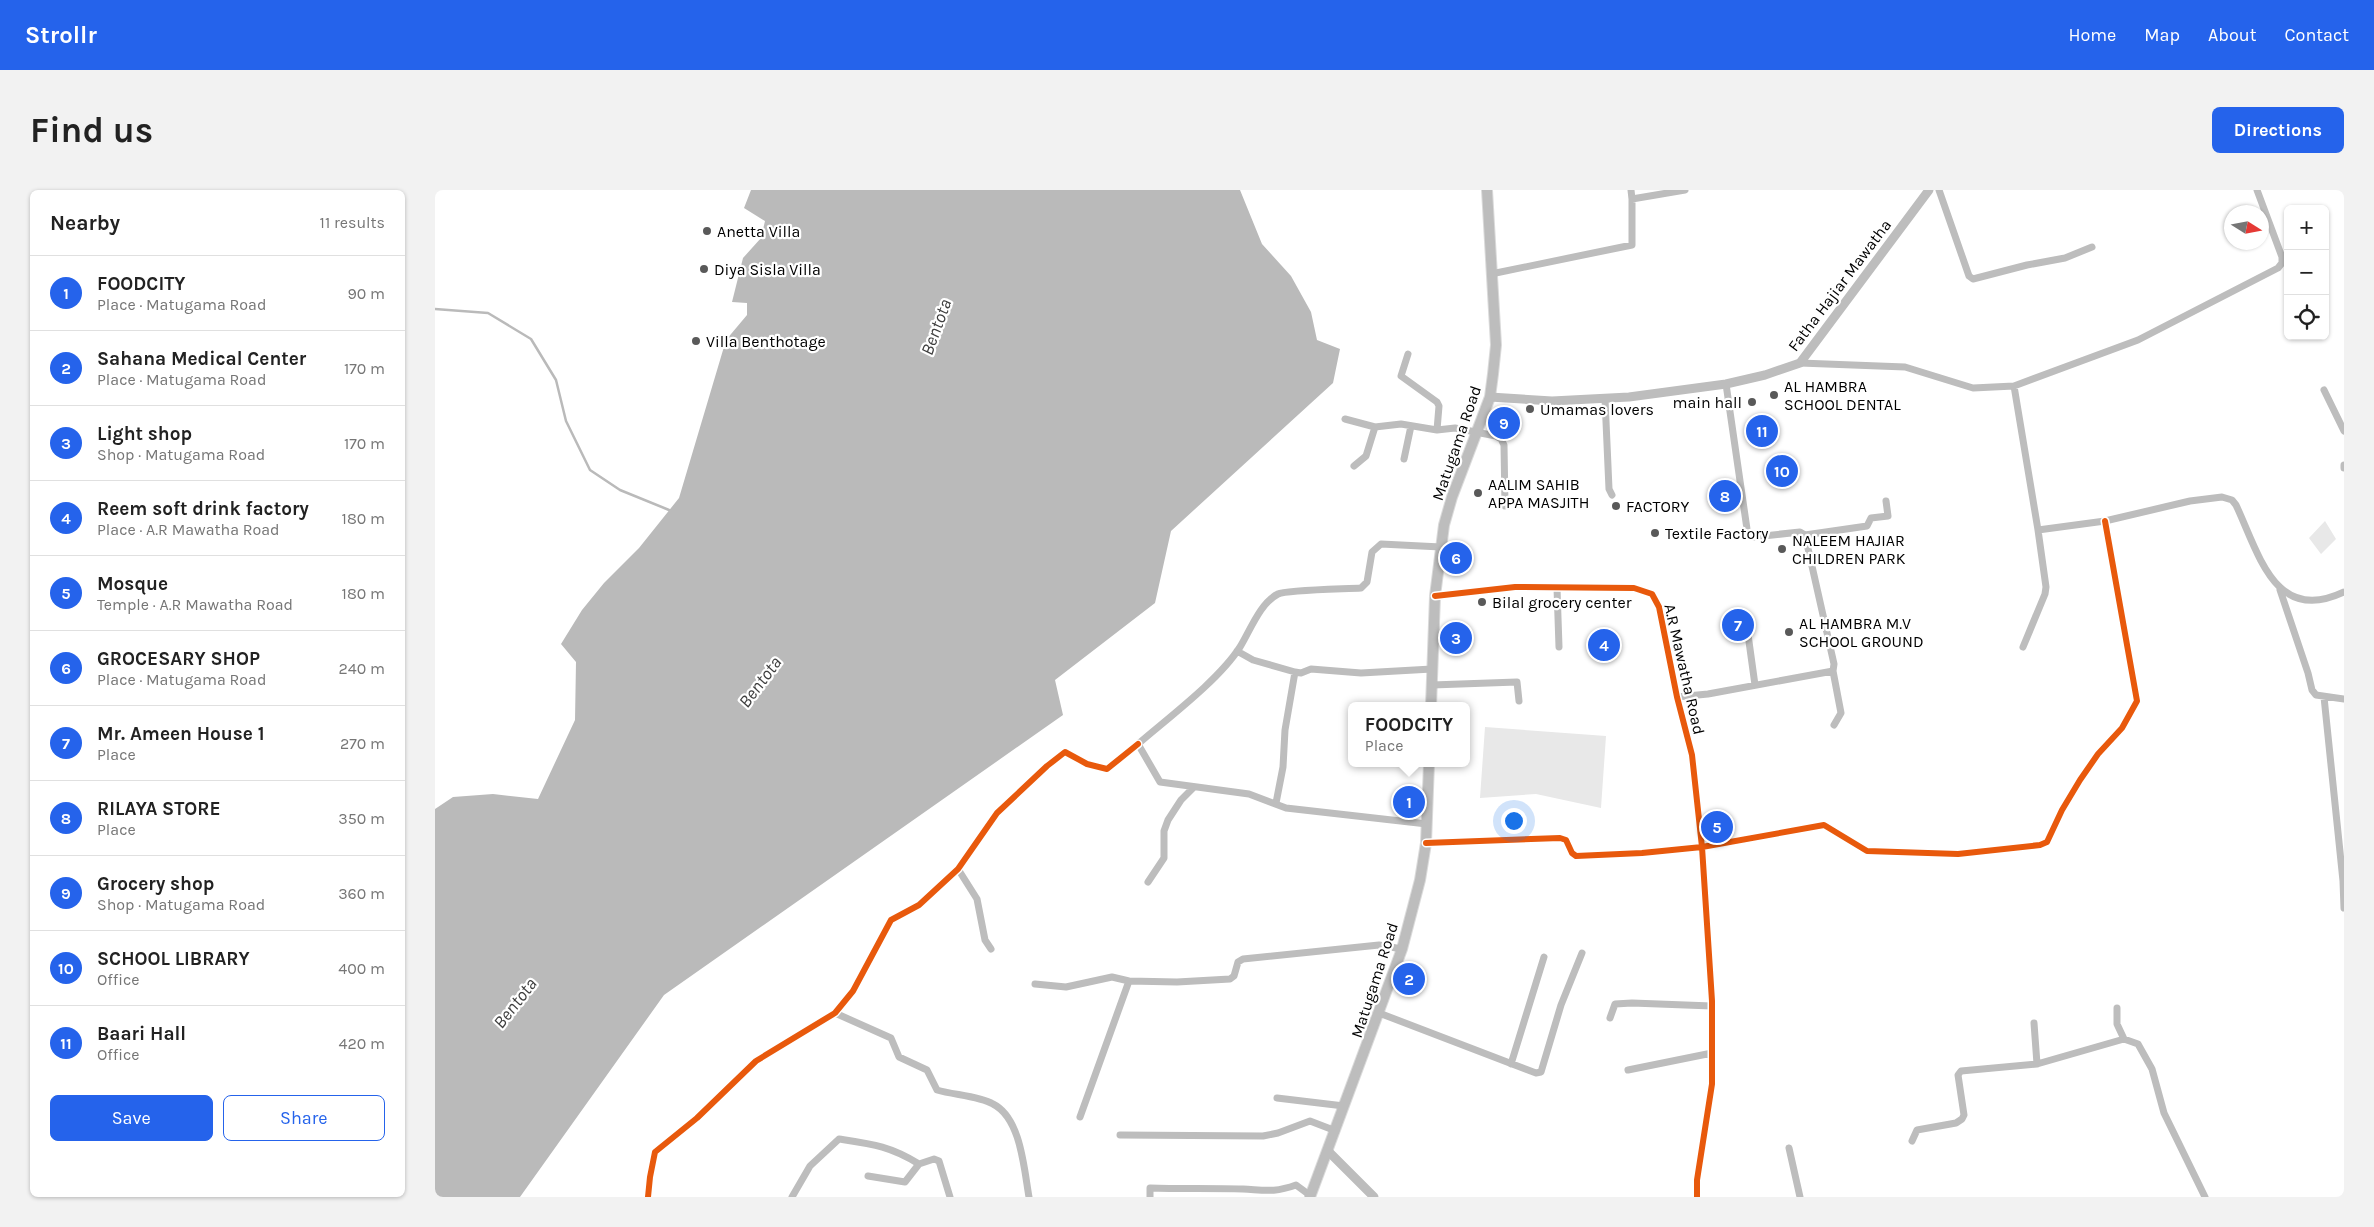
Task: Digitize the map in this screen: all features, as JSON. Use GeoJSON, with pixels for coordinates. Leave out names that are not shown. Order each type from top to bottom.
{"type":"FeatureCollection","features":[{"type":"Feature","properties":{"kind":"main road","name":"Matugama Road"},"geometry":{"type":"LineString","coordinates":[[1431,702],[1435,596],[1444,525],[1452,497],[1490,397],[1496,344],[1487,190]]}},
{"type":"Feature","properties":{"kind":"main road","name":"Matugama Road"},"geometry":{"type":"LineString","coordinates":[[1311,1196],[1402,949],[1420,880],[1426,843],[1429,767]]}},
{"type":"Feature","properties":{"kind":"street"},"geometry":{"type":"LineString","coordinates":[[1491,274],[1632,245],[1631,190]]}},
{"type":"Feature","properties":{"kind":"street"},"geometry":{"type":"LineString","coordinates":[[1632,199],[1685,190]]}},
{"type":"Feature","properties":{"kind":"street","name":"Fatha Hajiar Mawatha"},"geometry":{"type":"LineString","coordinates":[[1490,397],[1552,401],[1605,399],[1726,384],[1800,364],[1929,190]]}},
{"type":"Feature","properties":{"kind":"street"},"geometry":{"type":"LineString","coordinates":[[1939,190],[1969,276],[1973,279],[2027,265],[2065,258],[2092,247]]}},
{"type":"Feature","properties":{"kind":"street"},"geometry":{"type":"LineString","coordinates":[[1800,364],[1905,367],[1973,388],[2013,386],[2138,340],[2278,268],[2282,263],[2282,257],[2257,190]]}},
{"type":"Feature","properties":{"kind":"street"},"geometry":{"type":"LineString","coordinates":[[1409,354],[1401,376],[1437,402],[1439,406],[1437,430]]}},
{"type":"Feature","properties":{"kind":"street"},"geometry":{"type":"LineString","coordinates":[[1726,384],[1748,536],[1800,532],[1805,535],[1867,526],[1871,518],[1888,516],[1886,501]]}},
{"type":"Feature","properties":{"kind":"street"},"geometry":{"type":"LineString","coordinates":[[2013,386],[2046,587],[2045,594],[2023,648]]}},
{"type":"Feature","properties":{"kind":"street"},"geometry":{"type":"LineString","coordinates":[[2324,390],[2344,431]]}},
{"type":"Feature","properties":{"kind":"street"},"geometry":{"type":"LineString","coordinates":[[1605,399],[1609,490],[1612,495]]}},
{"type":"Feature","properties":{"kind":"street"},"geometry":{"type":"LineString","coordinates":[[1345,419],[1375,427],[1401,424],[1437,430],[1455,428],[1501,439],[1504,445],[1505,506]]}},
{"type":"Feature","properties":{"kind":"street"},"geometry":{"type":"LineString","coordinates":[[1404,459],[1411,426]]}},
{"type":"Feature","properties":{"kind":"street"},"geometry":{"type":"LineString","coordinates":[[1354,466],[1366,456],[1375,427]]}},
{"type":"Feature","properties":{"kind":"street"},"geometry":{"type":"LineString","coordinates":[[2038,530],[2105,522],[2189,501],[2222,497],[2232,500],[2265,567],[2280,589],[2312,690],[2316,695],[2344,699]]}},
{"type":"Feature","properties":{"kind":"street"},"geometry":{"type":"LineString","coordinates":[[1426,843],[1561,838],[1566,840],[1571,853],[1576,856],[1641,853],[1702,847],[1824,825],[1867,851],[1958,854],[2040,845],[2047,842],[2062,810],[2080,780],[2098,754],[2122,728],[2137,702],[2105,522]]}},
{"type":"Feature","properties":{"kind":"street"},"geometry":{"type":"LineString","coordinates":[[1805,535],[1834,664],[1833,671],[1841,713],[1834,725]]}},
{"type":"Feature","properties":{"kind":"street"},"geometry":{"type":"LineString","coordinates":[[648,1197],[655,1152],[697,1118],[755,1060],[835,1013],[853,991],[891,920],[919,905],[958,869],[997,813],[1047,766],[1065,752],[1087,764],[1107,769],[1188,702],[1237,651],[1266,604],[1279,594],[1361,588],[1367,582],[1372,552],[1381,544],[1441,548]]}},
{"type":"Feature","properties":{"kind":"street","name":"A.R Mawatha Road"},"geometry":{"type":"LineString","coordinates":[[1435,596],[1515,588],[1634,588],[1652,594],[1659,607],[1677,697],[1692,755],[1702,847],[1712,1006],[1712,1084],[1697,1180],[1697,1197]]}},
{"type":"Feature","properties":{"kind":"street"},"geometry":{"type":"LineString","coordinates":[[1557,588],[1559,648]]}},
{"type":"Feature","properties":{"kind":"street"},"geometry":{"type":"LineString","coordinates":[[2280,589],[2290,597],[2309,601],[2329,599],[2344,592]]}},
{"type":"Feature","properties":{"kind":"street"},"geometry":{"type":"LineString","coordinates":[[1746,620],[1755,685]]}},
{"type":"Feature","properties":{"kind":"street"},"geometry":{"type":"LineString","coordinates":[[1237,651],[1253,660],[1301,673],[1311,669],[1361,673],[1432,669]]}},
{"type":"Feature","properties":{"kind":"street"},"geometry":{"type":"LineString","coordinates":[[1677,697],[1833,671]]}},
{"type":"Feature","properties":{"kind":"street"},"geometry":{"type":"LineString","coordinates":[[1276,803],[1283,767],[1285,730],[1295,672]]}},
{"type":"Feature","properties":{"kind":"street"},"geometry":{"type":"LineString","coordinates":[[1431,685],[1517,682],[1519,701]]}},
{"type":"Feature","properties":{"kind":"street"},"geometry":{"type":"LineString","coordinates":[[2324,697],[2343,881],[2344,908]]}},
{"type":"Feature","properties":{"kind":"street"},"geometry":{"type":"LineString","coordinates":[[1138,744],[1161,782],[1249,794],[1286,808],[1427,824]]}},
{"type":"Feature","properties":{"kind":"street"},"geometry":{"type":"LineString","coordinates":[[1148,882],[1164,858],[1165,831],[1168,820],[1181,800],[1194,787]]}},
{"type":"Feature","properties":{"kind":"street"},"geometry":{"type":"LineString","coordinates":[[958,869],[977,899],[985,940],[991,949]]}},
{"type":"Feature","properties":{"kind":"street"},"geometry":{"type":"LineString","coordinates":[[1035,984],[1066,987],[1112,977],[1129,981],[1177,982],[1230,979],[1238,962],[1243,959],[1379,945],[1402,949]]}},
{"type":"Feature","properties":{"kind":"street"},"geometry":{"type":"LineString","coordinates":[[1379,1013],[1511,1064],[1536,1073],[1541,1072],[1561,1005],[1582,953]]}},
{"type":"Feature","properties":{"kind":"street"},"geometry":{"type":"LineString","coordinates":[[1511,1064],[1544,957]]}},
{"type":"Feature","properties":{"kind":"street"},"geometry":{"type":"LineString","coordinates":[[1080,1117],[1129,981]]}},
{"type":"Feature","properties":{"kind":"street"},"geometry":{"type":"LineString","coordinates":[[1610,1018],[1615,1004],[1712,1006]]}},
{"type":"Feature","properties":{"kind":"street"},"geometry":{"type":"LineString","coordinates":[[2117,1008],[2117,1024],[2124,1038]]}},
{"type":"Feature","properties":{"kind":"street"},"geometry":{"type":"LineString","coordinates":[[835,1013],[891,1038],[899,1057],[927,1070],[937,1090],[992,1103],[1004,1111],[1013,1123],[1029,1197]]}},
{"type":"Feature","properties":{"kind":"street"},"geometry":{"type":"LineString","coordinates":[[2034,1023],[2037,1064]]}},
{"type":"Feature","properties":{"kind":"street"},"geometry":{"type":"LineString","coordinates":[[1912,1141],[1917,1130],[1956,1123],[1962,1119],[1958,1076],[1961,1071],[2037,1064],[2124,1038],[2138,1044],[2151,1069],[2164,1113],[2205,1197]]}},
{"type":"Feature","properties":{"kind":"street"},"geometry":{"type":"LineString","coordinates":[[1628,1070],[1712,1054]]}},
{"type":"Feature","properties":{"kind":"street"},"geometry":{"type":"LineString","coordinates":[[1277,1098],[1344,1106]]}},
{"type":"Feature","properties":{"kind":"street"},"geometry":{"type":"LineString","coordinates":[[1119,1135],[1263,1136],[1278,1133],[1310,1121],[1336,1131]]}},
{"type":"Feature","properties":{"kind":"street"},"geometry":{"type":"LineString","coordinates":[[792,1197],[810,1166],[839,1139],[891,1148],[919,1164]]}},
{"type":"Feature","properties":{"kind":"street"},"geometry":{"type":"LineString","coordinates":[[1789,1148],[1800,1197]]}},
{"type":"Feature","properties":{"kind":"street"},"geometry":{"type":"LineString","coordinates":[[1328,1151],[1374,1197]]}},
{"type":"Feature","properties":{"kind":"street"},"geometry":{"type":"LineString","coordinates":[[868,1176],[905,1182],[919,1164],[931,1159],[939,1161],[950,1197]]}},
{"type":"Feature","properties":{"kind":"street"},"geometry":{"type":"LineString","coordinates":[[1151,1197],[1150,1188],[1243,1189],[1267,1192],[1279,1191],[1296,1185],[1311,1196]]}},
{"type":"Feature","properties":{"kind":"shaded area"},"geometry":{"type":"Polygon","coordinates":[[[2325,521],[2336,539],[2321,554],[2309,538],[2325,521]]]}},
{"type":"Feature","properties":{"kind":"shaded area"},"geometry":{"type":"Polygon","coordinates":[[[1485,727],[1606,736],[1601,808],[1536,794],[1480,798],[1485,727]]]}},
{"type":"Feature","properties":{"kind":"water","name":"Bentota"},"geometry":{"type":"Polygon","coordinates":[[[751,190],[1240,190],[1262,244],[1291,276],[1311,312],[1317,340],[1340,349],[1333,383],[1171,531],[1155,603],[1055,680],[1063,715],[664,995],[520,1197],[435,1197],[435,809],[453,797],[493,794],[538,799],[575,720],[576,662],[561,644],[582,610],[604,583],[639,548],[679,498],[726,340],[747,315],[747,303],[732,302],[743,258],[761,238],[765,221],[744,208],[751,190]]]}},
{"type":"Feature","properties":{"kind":"waterway"},"geometry":{"type":"LineString","coordinates":[[435,309],[488,313],[531,339],[556,380],[566,421],[590,470],[620,490],[669,510]]}},
{"type":"Feature","properties":{"kind":"cycle path"},"geometry":{"type":"LineString","coordinates":[[1426,843],[1560,838],[1566,840],[1572,853],[1576,856],[1642,853],[1702,847],[1824,825],[1867,851],[1958,854],[2040,845],[2047,842],[2062,810],[2080,780],[2098,754],[2122,728],[2137,701],[2105,521]]}},
{"type":"Feature","properties":{"kind":"cycle path"},"geometry":{"type":"LineString","coordinates":[[1435,596],[1515,587],[1634,588],[1652,594],[1659,607],[1677,697],[1692,755],[1702,847],[1712,1001],[1712,1084],[1697,1180],[1697,1197]]}},
{"type":"Feature","properties":{"kind":"cycle path"},"geometry":{"type":"LineString","coordinates":[[648,1197],[655,1152],[697,1118],[756,1061],[835,1013],[853,991],[891,920],[919,905],[958,869],[997,813],[1047,766],[1065,752],[1087,764],[1107,769],[1138,744]]}},
{"type":"Feature","properties":{"kind":"place","name":"Anetta Villa"},"geometry":{"type":"Point","coordinates":[707,231]}},
{"type":"Feature","properties":{"kind":"place","name":"Diya Sisla Villa"},"geometry":{"type":"Point","coordinates":[704,269]}},
{"type":"Feature","properties":{"kind":"place","name":"Villa Benthotage"},"geometry":{"type":"Point","coordinates":[696,341]}},
{"type":"Feature","properties":{"kind":"place","name":"AL HAMBRA SCHOOL DENTAL"},"geometry":{"type":"Point","coordinates":[1774,395]}},
{"type":"Feature","properties":{"kind":"place","name":"main hall"},"geometry":{"type":"Point","coordinates":[1752,402]}},
{"type":"Feature","properties":{"kind":"place","name":"Umamas lovers"},"geometry":{"type":"Point","coordinates":[1530,409]}},
{"type":"Feature","properties":{"kind":"place","name":"Grocery shop"},"geometry":{"type":"Point","coordinates":[1504,423]}},
{"type":"Feature","properties":{"kind":"place","name":"Baari Hall"},"geometry":{"type":"Point","coordinates":[1762,431]}},
{"type":"Feature","properties":{"kind":"place","name":"SCHOOL LIBRARY"},"geometry":{"type":"Point","coordinates":[1782,471]}},
{"type":"Feature","properties":{"kind":"place","name":"AALIM SAHIB APPA MASJITH"},"geometry":{"type":"Point","coordinates":[1478,493]}},
{"type":"Feature","properties":{"kind":"place","name":"RILAYA STORE"},"geometry":{"type":"Point","coordinates":[1725,496]}},
{"type":"Feature","properties":{"kind":"place","name":"FACTORY"},"geometry":{"type":"Point","coordinates":[1616,506]}},
{"type":"Feature","properties":{"kind":"place","name":"Textile Factory"},"geometry":{"type":"Point","coordinates":[1655,533]}},
{"type":"Feature","properties":{"kind":"place","name":"NALEEM HAJIAR CHILDREN PARK"},"geometry":{"type":"Point","coordinates":[1782,549]}},
{"type":"Feature","properties":{"kind":"place","name":"GROCESARY SHOP"},"geometry":{"type":"Point","coordinates":[1456,558]}},
{"type":"Feature","properties":{"kind":"place","name":"Bilal grocery center"},"geometry":{"type":"Point","coordinates":[1482,602]}},
{"type":"Feature","properties":{"kind":"place","name":"Mr. Ameen House 1"},"geometry":{"type":"Point","coordinates":[1738,625]}},
{"type":"Feature","properties":{"kind":"place","name":"AL HAMBRA M.V SCHOOL GROUND"},"geometry":{"type":"Point","coordinates":[1789,632]}},
{"type":"Feature","properties":{"kind":"place","name":"Light shop"},"geometry":{"type":"Point","coordinates":[1456,638]}},
{"type":"Feature","properties":{"kind":"place","name":"Reem soft drink factory"},"geometry":{"type":"Point","coordinates":[1604,645]}},
{"type":"Feature","properties":{"kind":"place","name":"FOODCITY"},"geometry":{"type":"Point","coordinates":[1409,802]}},
{"type":"Feature","properties":{"kind":"place","name":"Mosque"},"geometry":{"type":"Point","coordinates":[1717,827]}},
{"type":"Feature","properties":{"kind":"place","name":"Sahana Medical Center"},"geometry":{"type":"Point","coordinates":[1409,979]}}]}
